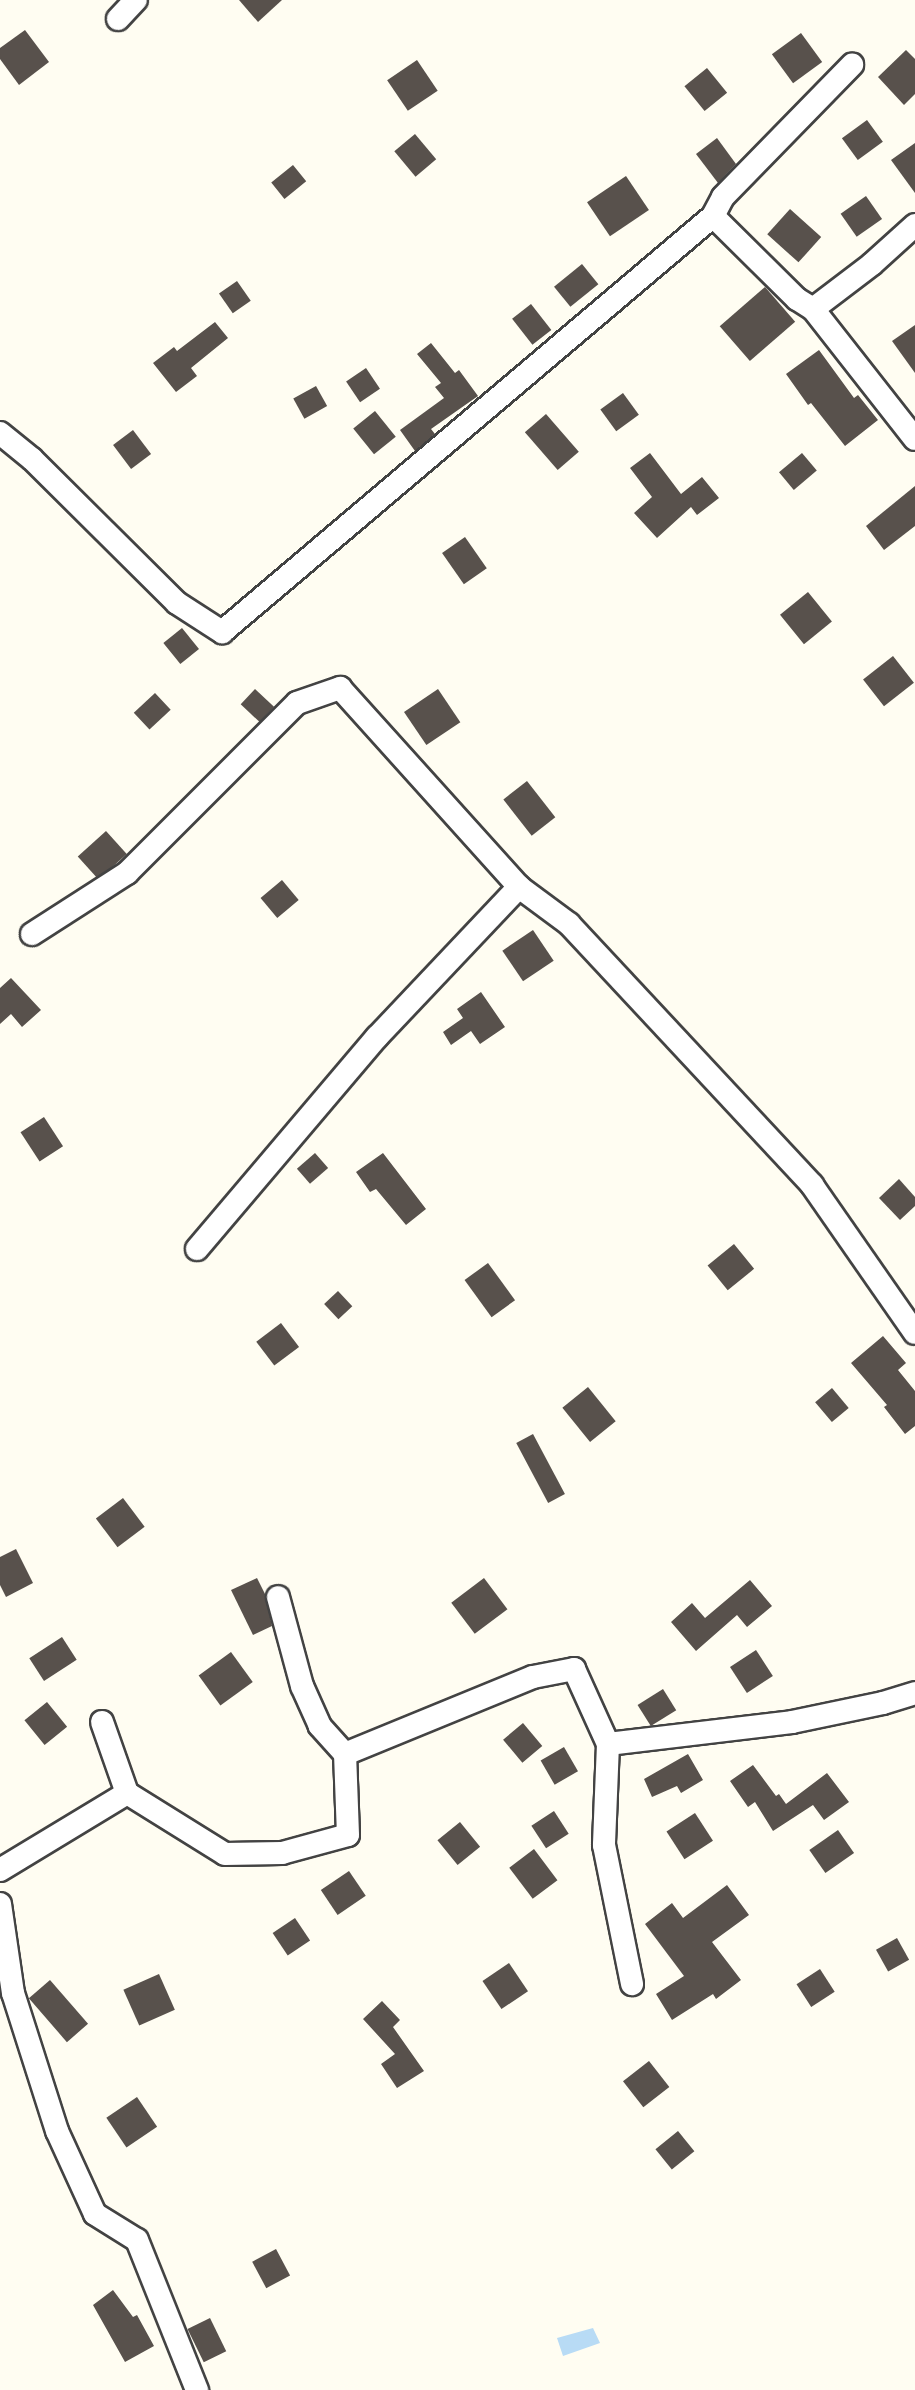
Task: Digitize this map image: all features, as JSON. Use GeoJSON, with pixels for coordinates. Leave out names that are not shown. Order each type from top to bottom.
{"type":"FeatureCollection","features":[{"type":"Feature","properties":{"kind":"street"},"geometry":{"type":"LineString","coordinates":[[118,20],[136,0]]}},
{"type":"Feature","properties":{"kind":"street"},"geometry":{"type":"LineString","coordinates":[[0,433],[32,459],[177,603],[222,632],[713,216],[723,198],[852,65]]}},
{"type":"Feature","properties":{"kind":"street"},"geometry":{"type":"LineString","coordinates":[[713,216],[797,299],[813,309],[915,439]]}},
{"type":"Feature","properties":{"kind":"street"},"geometry":{"type":"LineString","coordinates":[[813,309],[872,264],[915,225]]}},
{"type":"Feature","properties":{"kind":"street"},"geometry":{"type":"LineString","coordinates":[[32,934],[127,873],[297,703],[340,688],[519,887],[569,924],[812,1185],[915,1333]]}},
{"type":"Feature","properties":{"kind":"street"},"geometry":{"type":"LineString","coordinates":[[196,1249],[377,1037],[519,887]]}},
{"type":"Feature","properties":{"kind":"street"},"geometry":{"type":"LineString","coordinates":[[102,1722],[127,1793],[225,1854],[282,1853],[348,1835],[345,1754],[320,1726],[302,1686],[278,1597]]}},
{"type":"Feature","properties":{"kind":"street"},"geometry":{"type":"LineString","coordinates":[[345,1754],[533,1677],[574,1669],[608,1744],[604,1845],[632,1984]]}},
{"type":"Feature","properties":{"kind":"street"},"geometry":{"type":"LineString","coordinates":[[608,1744],[792,1722],[883,1703],[915,1692]]}},
{"type":"Feature","properties":{"kind":"street"},"geometry":{"type":"LineString","coordinates":[[0,1870],[127,1793]]}},
{"type":"Feature","properties":{"kind":"street"},"geometry":{"type":"LineString","coordinates":[[0,1904],[13,1993],[57,2132],[95,2214],[137,2240],[197,2390]]}},
{"type":"Feature","properties":{"kind":"water"},"geometry":{"type":"Polygon","coordinates":[[[593,2328],[600,2343],[563,2356],[557,2338],[593,2328]]]}},
{"type":"Feature","properties":{"kind":"building"},"geometry":{"type":"Polygon","coordinates":[[[239,0],[282,0],[258,22],[239,0]]]}},
{"type":"Feature","properties":{"kind":"building"},"geometry":{"type":"Polygon","coordinates":[[[25,30],[49,62],[19,85],[0,59],[0,48],[25,30]]]}},
{"type":"Feature","properties":{"kind":"building"},"geometry":{"type":"Polygon","coordinates":[[[801,33],[822,62],[793,83],[772,54],[801,33]]]}},
{"type":"Feature","properties":{"kind":"building"},"geometry":{"type":"Polygon","coordinates":[[[906,50],[915,59],[915,94],[904,105],[878,77],[906,50]]]}},
{"type":"Feature","properties":{"kind":"building"},"geometry":{"type":"Polygon","coordinates":[[[417,60],[438,91],[408,111],[387,80],[417,60]]]}},
{"type":"Feature","properties":{"kind":"building"},"geometry":{"type":"Polygon","coordinates":[[[707,68],[727,93],[705,111],[684,86],[707,68]]]}},
{"type":"Feature","properties":{"kind":"building"},"geometry":{"type":"Polygon","coordinates":[[[867,120],[883,142],[858,160],[842,138],[867,120]]]}},
{"type":"Feature","properties":{"kind":"building"},"geometry":{"type":"Polygon","coordinates":[[[415,134],[436,159],[416,177],[394,151],[415,134]]]}},
{"type":"Feature","properties":{"kind":"building"},"geometry":{"type":"Polygon","coordinates":[[[717,138],[736,164],[718,183],[696,154],[717,138]]]}},
{"type":"Feature","properties":{"kind":"building"},"geometry":{"type":"Polygon","coordinates":[[[915,143],[915,193],[891,160],[915,143]]]}},
{"type":"Feature","properties":{"kind":"building"},"geometry":{"type":"Polygon","coordinates":[[[293,165],[306,181],[284,199],[271,183],[293,165]]]}},
{"type":"Feature","properties":{"kind":"building"},"geometry":{"type":"Polygon","coordinates":[[[626,176],[649,210],[610,236],[587,202],[626,176]]]}},
{"type":"Feature","properties":{"kind":"building"},"geometry":{"type":"Polygon","coordinates":[[[866,196],[882,219],[857,237],[841,214],[866,196]]]}},
{"type":"Feature","properties":{"kind":"building"},"geometry":{"type":"Polygon","coordinates":[[[790,209],[821,237],[798,262],[767,234],[790,209]]]}},
{"type":"Feature","properties":{"kind":"building"},"geometry":{"type":"Polygon","coordinates":[[[582,264],[598,284],[570,307],[554,287],[582,264]]]}},
{"type":"Feature","properties":{"kind":"building"},"geometry":{"type":"Polygon","coordinates":[[[237,281],[251,301],[233,313],[219,294],[237,281]]]}},
{"type":"Feature","properties":{"kind":"building"},"geometry":{"type":"Polygon","coordinates":[[[765,287],[795,322],[750,361],[720,326],[765,287]]]}},
{"type":"Feature","properties":{"kind":"building"},"geometry":{"type":"Polygon","coordinates":[[[531,304],[551,330],[532,345],[512,319],[531,304]]]}},
{"type":"Feature","properties":{"kind":"building"},"geometry":{"type":"Polygon","coordinates":[[[215,322],[228,338],[191,368],[197,376],[176,392],[153,363],[174,347],[177,351],[215,322]]]}},
{"type":"Feature","properties":{"kind":"building"},"geometry":{"type":"Polygon","coordinates":[[[915,325],[915,373],[892,341],[915,325]]]}},
{"type":"Feature","properties":{"kind":"building"},"geometry":{"type":"Polygon","coordinates":[[[431,343],[455,373],[459,370],[478,396],[431,429],[435,434],[415,451],[400,430],[444,398],[435,387],[441,383],[417,354],[431,343]]]}},
{"type":"Feature","properties":{"kind":"building"},"geometry":{"type":"Polygon","coordinates":[[[819,350],[854,398],[858,395],[878,420],[845,446],[811,403],[808,405],[786,374],[819,350]]]}},
{"type":"Feature","properties":{"kind":"building"},"geometry":{"type":"Polygon","coordinates":[[[366,368],[380,389],[360,402],[346,381],[366,368]]]}},
{"type":"Feature","properties":{"kind":"building"},"geometry":{"type":"Polygon","coordinates":[[[316,386],[327,406],[304,419],[293,399],[316,386]]]}},
{"type":"Feature","properties":{"kind":"building"},"geometry":{"type":"Polygon","coordinates":[[[623,393],[639,415],[616,431],[600,409],[623,393]]]}},
{"type":"Feature","properties":{"kind":"building"},"geometry":{"type":"Polygon","coordinates":[[[375,411],[396,437],[374,454],[353,429],[375,411]]]}},
{"type":"Feature","properties":{"kind":"building"},"geometry":{"type":"Polygon","coordinates":[[[546,414],[579,452],[558,470],[525,432],[546,414]]]}},
{"type":"Feature","properties":{"kind":"building"},"geometry":{"type":"Polygon","coordinates":[[[133,430],[151,454],[131,469],[113,445],[133,430]]]}},
{"type":"Feature","properties":{"kind":"building"},"geometry":{"type":"Polygon","coordinates":[[[650,453],[681,494],[702,477],[719,498],[697,515],[691,507],[657,538],[634,513],[652,497],[630,468],[650,453]]]}},
{"type":"Feature","properties":{"kind":"building"},"geometry":{"type":"Polygon","coordinates":[[[802,453],[817,471],[794,490],[779,472],[802,453]]]}},
{"type":"Feature","properties":{"kind":"building"},"geometry":{"type":"Polygon","coordinates":[[[915,486],[915,526],[884,550],[866,526],[915,486]]]}},
{"type":"Feature","properties":{"kind":"building"},"geometry":{"type":"Polygon","coordinates":[[[465,537],[487,568],[464,584],[442,553],[465,537]]]}},
{"type":"Feature","properties":{"kind":"building"},"geometry":{"type":"Polygon","coordinates":[[[808,592],[832,622],[804,644],[780,615],[808,592]]]}},
{"type":"Feature","properties":{"kind":"building"},"geometry":{"type":"Polygon","coordinates":[[[182,628],[199,649],[180,664],[163,643],[182,628]]]}},
{"type":"Feature","properties":{"kind":"building"},"geometry":{"type":"Polygon","coordinates":[[[893,656],[914,683],[884,706],[863,679],[893,656]]]}},
{"type":"Feature","properties":{"kind":"building"},"geometry":{"type":"Polygon","coordinates":[[[255,689],[274,707],[260,722],[241,704],[255,689]]]}},
{"type":"Feature","properties":{"kind":"building"},"geometry":{"type":"Polygon","coordinates":[[[438,689],[460,722],[426,745],[404,712],[438,689]]]}},
{"type":"Feature","properties":{"kind":"building"},"geometry":{"type":"Polygon","coordinates":[[[155,693],[171,710],[149,730],[134,713],[155,693]]]}},
{"type":"Feature","properties":{"kind":"building"},"geometry":{"type":"Polygon","coordinates":[[[527,781],[555,817],[532,836],[503,799],[527,781]]]}},
{"type":"Feature","properties":{"kind":"building"},"geometry":{"type":"Polygon","coordinates":[[[106,831],[127,854],[99,879],[78,856],[106,831]]]}},
{"type":"Feature","properties":{"kind":"building"},"geometry":{"type":"Polygon","coordinates":[[[282,880],[299,900],[277,918],[261,898],[282,880]]]}},
{"type":"Feature","properties":{"kind":"building"},"geometry":{"type":"Polygon","coordinates":[[[533,930],[554,961],[523,981],[502,951],[533,930]]]}},
{"type":"Feature","properties":{"kind":"building"},"geometry":{"type":"Polygon","coordinates":[[[11,978],[41,1010],[22,1027],[11,1014],[0,1024],[0,988],[11,978]]]}},
{"type":"Feature","properties":{"kind":"building"},"geometry":{"type":"Polygon","coordinates":[[[481,992],[505,1027],[480,1044],[471,1031],[451,1045],[443,1032],[463,1018],[457,1009],[481,992]]]}},
{"type":"Feature","properties":{"kind":"building"},"geometry":{"type":"Polygon","coordinates":[[[44,1117],[63,1146],[40,1162],[21,1132],[44,1117]]]}},
{"type":"Feature","properties":{"kind":"building"},"geometry":{"type":"Polygon","coordinates":[[[315,1153],[328,1168],[310,1184],[297,1169],[315,1153]]]}},
{"type":"Feature","properties":{"kind":"building"},"geometry":{"type":"Polygon","coordinates":[[[383,1153],[426,1209],[406,1225],[376,1189],[370,1192],[356,1172],[383,1153]]]}},
{"type":"Feature","properties":{"kind":"building"},"geometry":{"type":"Polygon","coordinates":[[[899,1179],[915,1197],[915,1206],[900,1220],[879,1198],[899,1179]]]}},
{"type":"Feature","properties":{"kind":"building"},"geometry":{"type":"Polygon","coordinates":[[[734,1244],[754,1269],[728,1290],[708,1265],[734,1244]]]}},
{"type":"Feature","properties":{"kind":"building"},"geometry":{"type":"Polygon","coordinates":[[[488,1263],[515,1300],[492,1317],[465,1280],[488,1263]]]}},
{"type":"Feature","properties":{"kind":"building"},"geometry":{"type":"Polygon","coordinates":[[[338,1291],[352,1306],[338,1319],[324,1304],[338,1291]]]}},
{"type":"Feature","properties":{"kind":"building"},"geometry":{"type":"Polygon","coordinates":[[[281,1323],[299,1347],[274,1366],[256,1342],[281,1323]]]}},
{"type":"Feature","properties":{"kind":"building"},"geometry":{"type":"Polygon","coordinates":[[[883,1336],[906,1363],[898,1370],[915,1391],[915,1426],[905,1434],[884,1407],[887,1405],[851,1363],[883,1336]]]}},
{"type":"Feature","properties":{"kind":"building"},"geometry":{"type":"Polygon","coordinates":[[[588,1387],[616,1421],[590,1442],[562,1408],[588,1387]]]}},
{"type":"Feature","properties":{"kind":"building"},"geometry":{"type":"Polygon","coordinates":[[[832,1388],[849,1408],[832,1422],[815,1402],[832,1388]]]}},
{"type":"Feature","properties":{"kind":"building"},"geometry":{"type":"Polygon","coordinates":[[[533,1434],[565,1494],[548,1503],[516,1443],[533,1434]]]}},
{"type":"Feature","properties":{"kind":"building"},"geometry":{"type":"Polygon","coordinates":[[[123,1498],[145,1527],[118,1547],[96,1518],[123,1498]]]}},
{"type":"Feature","properties":{"kind":"building"},"geometry":{"type":"Polygon","coordinates":[[[16,1549],[33,1583],[6,1597],[0,1585],[0,1557],[16,1549]]]}},
{"type":"Feature","properties":{"kind":"building"},"geometry":{"type":"Polygon","coordinates":[[[257,1578],[265,1594],[272,1626],[253,1635],[231,1590],[257,1578]]]}},
{"type":"Feature","properties":{"kind":"building"},"geometry":{"type":"Polygon","coordinates":[[[484,1578],[507,1609],[475,1634],[451,1603],[484,1578]]]}},
{"type":"Feature","properties":{"kind":"building"},"geometry":{"type":"Polygon","coordinates":[[[750,1580],[772,1606],[747,1627],[737,1615],[696,1651],[671,1622],[692,1603],[705,1618],[750,1580]]]}},
{"type":"Feature","properties":{"kind":"building"},"geometry":{"type":"Polygon","coordinates":[[[62,1637],[77,1660],[44,1681],[29,1658],[62,1637]]]}},
{"type":"Feature","properties":{"kind":"building"},"geometry":{"type":"Polygon","coordinates":[[[756,1650],[773,1676],[747,1693],[730,1667],[756,1650]]]}},
{"type":"Feature","properties":{"kind":"building"},"geometry":{"type":"Polygon","coordinates":[[[231,1652],[253,1682],[220,1705],[199,1676],[231,1652]]]}},
{"type":"Feature","properties":{"kind":"building"},"geometry":{"type":"Polygon","coordinates":[[[663,1689],[676,1710],[651,1726],[638,1705],[663,1689]]]}},
{"type":"Feature","properties":{"kind":"building"},"geometry":{"type":"Polygon","coordinates":[[[47,1702],[67,1727],[45,1745],[24,1720],[47,1702]]]}},
{"type":"Feature","properties":{"kind":"building"},"geometry":{"type":"Polygon","coordinates":[[[523,1723],[542,1746],[522,1763],[503,1740],[523,1723]]]}},
{"type":"Feature","properties":{"kind":"building"},"geometry":{"type":"Polygon","coordinates":[[[564,1747],[578,1771],[555,1785],[541,1760],[564,1747]]]}},
{"type":"Feature","properties":{"kind":"building"},"geometry":{"type":"Polygon","coordinates":[[[688,1754],[703,1780],[681,1793],[677,1786],[652,1797],[644,1779],[688,1754]]]}},
{"type":"Feature","properties":{"kind":"building"},"geometry":{"type":"Polygon","coordinates":[[[753,1765],[776,1796],[779,1794],[786,1804],[827,1773],[849,1802],[824,1820],[813,1805],[773,1831],[755,1802],[748,1807],[730,1781],[753,1765]]]}},
{"type":"Feature","properties":{"kind":"building"},"geometry":{"type":"Polygon","coordinates":[[[554,1811],[569,1834],[546,1848],[531,1826],[554,1811]]]}},
{"type":"Feature","properties":{"kind":"building"},"geometry":{"type":"Polygon","coordinates":[[[695,1813],[713,1841],[684,1859],[666,1832],[695,1813]]]}},
{"type":"Feature","properties":{"kind":"building"},"geometry":{"type":"Polygon","coordinates":[[[460,1822],[480,1847],[458,1865],[437,1840],[460,1822]]]}},
{"type":"Feature","properties":{"kind":"building"},"geometry":{"type":"Polygon","coordinates":[[[838,1830],[854,1853],[825,1873],[809,1850],[838,1830]]]}},
{"type":"Feature","properties":{"kind":"building"},"geometry":{"type":"Polygon","coordinates":[[[534,1849],[557,1880],[533,1899],[509,1868],[534,1849]]]}},
{"type":"Feature","properties":{"kind":"building"},"geometry":{"type":"Polygon","coordinates":[[[349,1871],[366,1896],[338,1915],[321,1890],[349,1871]]]}},
{"type":"Feature","properties":{"kind":"building"},"geometry":{"type":"Polygon","coordinates":[[[727,1885],[749,1915],[712,1942],[741,1980],[716,1999],[713,1994],[672,2020],[656,1994],[684,1976],[645,1924],[672,1903],[683,1918],[727,1885]]]}},
{"type":"Feature","properties":{"kind":"building"},"geometry":{"type":"Polygon","coordinates":[[[295,1918],[310,1940],[288,1955],[273,1933],[295,1918]]]}},
{"type":"Feature","properties":{"kind":"building"},"geometry":{"type":"Polygon","coordinates":[[[897,1938],[909,1960],[888,1972],[876,1950],[897,1938]]]}},
{"type":"Feature","properties":{"kind":"building"},"geometry":{"type":"Polygon","coordinates":[[[509,1963],[528,1991],[501,2009],[482,1981],[509,1963]]]}},
{"type":"Feature","properties":{"kind":"building"},"geometry":{"type":"Polygon","coordinates":[[[820,1969],[835,1992],[811,2007],[797,1984],[820,1969]]]}},
{"type":"Feature","properties":{"kind":"building"},"geometry":{"type":"Polygon","coordinates":[[[159,1974],[175,2010],[139,2025],[123,1990],[159,1974]]]}},
{"type":"Feature","properties":{"kind":"building"},"geometry":{"type":"Polygon","coordinates":[[[50,1980],[88,2024],[67,2042],[29,1998],[50,1980]]]}},
{"type":"Feature","properties":{"kind":"building"},"geometry":{"type":"Polygon","coordinates":[[[382,2001],[400,2020],[393,2027],[424,2071],[397,2088],[381,2064],[395,2054],[363,2019],[382,2001]]]}},
{"type":"Feature","properties":{"kind":"building"},"geometry":{"type":"Polygon","coordinates":[[[649,2061],[669,2087],[643,2107],[623,2081],[649,2061]]]}},
{"type":"Feature","properties":{"kind":"building"},"geometry":{"type":"Polygon","coordinates":[[[137,2097],[157,2127],[126,2148],[106,2118],[137,2097]]]}},
{"type":"Feature","properties":{"kind":"building"},"geometry":{"type":"Polygon","coordinates":[[[678,2131],[694,2151],[672,2169],[655,2149],[678,2131]]]}},
{"type":"Feature","properties":{"kind":"building"},"geometry":{"type":"Polygon","coordinates":[[[276,2249],[290,2275],[266,2288],[252,2262],[276,2249]]]}},
{"type":"Feature","properties":{"kind":"building"},"geometry":{"type":"Polygon","coordinates":[[[113,2290],[133,2317],[137,2315],[154,2346],[125,2362],[93,2305],[113,2290]]]}},
{"type":"Feature","properties":{"kind":"building"},"geometry":{"type":"Polygon","coordinates":[[[210,2318],[226,2351],[204,2362],[188,2329],[210,2318]]]}}]}
